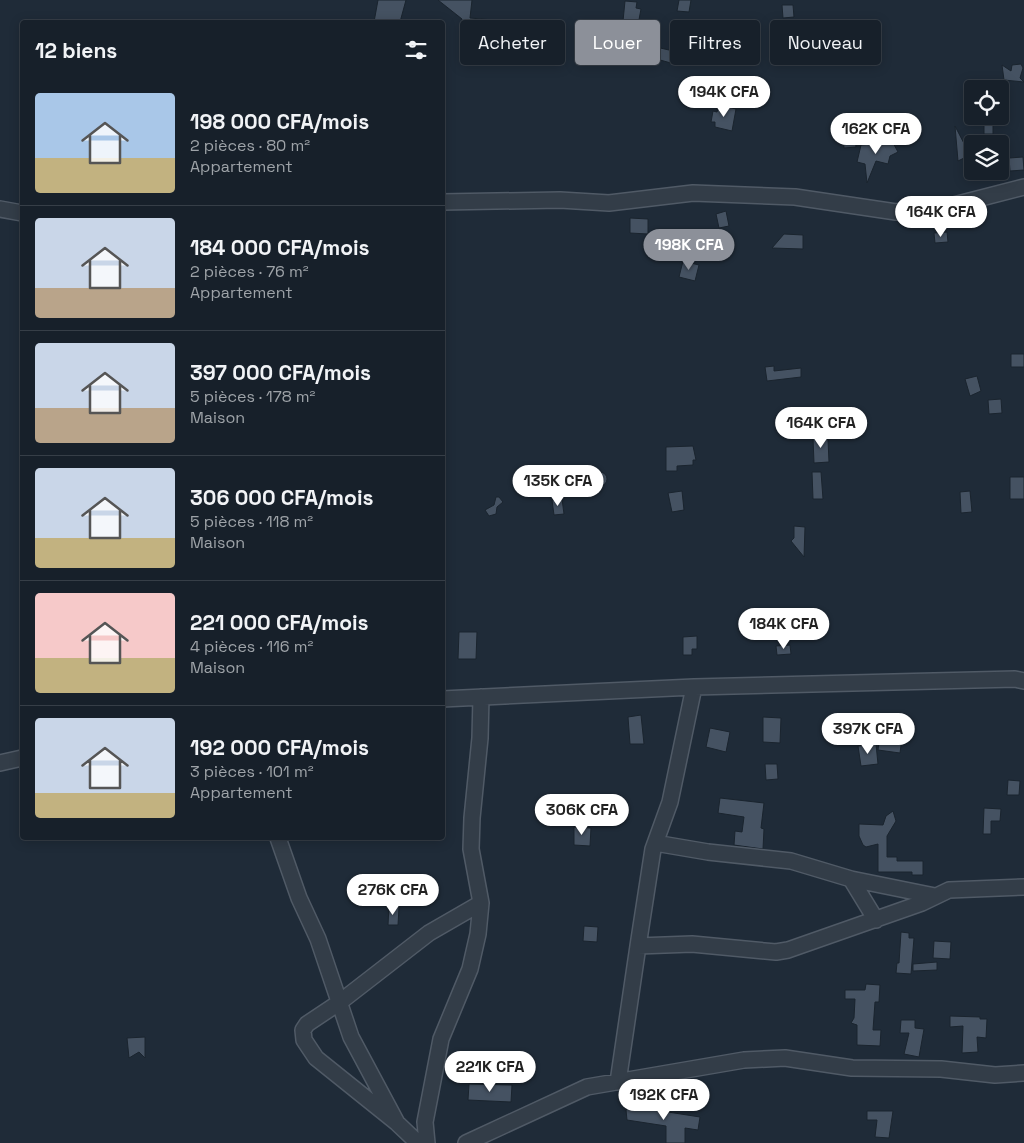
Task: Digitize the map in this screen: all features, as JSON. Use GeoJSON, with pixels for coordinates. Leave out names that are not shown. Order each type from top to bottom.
{"type":"FeatureCollection","features":[{"type":"Feature","properties":{"kind":"street"},"geometry":{"type":"LineString","coordinates":[[445,202],[560,200],[609,203],[692,193],[795,197],[896,212],[950,206],[1024,187]]}},
{"type":"Feature","properties":{"kind":"street"},"geometry":{"type":"LineString","coordinates":[[0,209],[20,214]]}},
{"type":"Feature","properties":{"kind":"street"},"geometry":{"type":"LineString","coordinates":[[445,699],[694,687],[1016,679],[1024,681]]}},
{"type":"Feature","properties":{"kind":"street"},"geometry":{"type":"LineString","coordinates":[[618,1082],[655,843],[670,802],[694,687]]}},
{"type":"Feature","properties":{"kind":"street"},"geometry":{"type":"LineString","coordinates":[[427,1143],[425,1122],[441,1039],[470,969],[478,934],[481,903],[472,849],[472,818],[480,738],[481,696]]}},
{"type":"Feature","properties":{"kind":"street"},"geometry":{"type":"LineString","coordinates":[[0,763],[20,758]]}},
{"type":"Feature","properties":{"kind":"street"},"geometry":{"type":"LineString","coordinates":[[279,840],[340,1002],[351,1037],[397,1123]]}},
{"type":"Feature","properties":{"kind":"street"},"geometry":{"type":"LineString","coordinates":[[655,843],[708,852],[790,861],[850,879],[935,896]]}},
{"type":"Feature","properties":{"kind":"street"},"geometry":{"type":"LineString","coordinates":[[850,879],[876,920]]}},
{"type":"Feature","properties":{"kind":"street"},"geometry":{"type":"LineString","coordinates":[[638,946],[692,944],[776,952],[876,920],[949,890],[1024,887]]}},
{"type":"Feature","properties":{"kind":"street"},"geometry":{"type":"LineString","coordinates":[[418,1143],[397,1123],[316,1058],[304,1040],[302,1030],[307,1024],[340,1002],[430,933],[481,903]]}},
{"type":"Feature","properties":{"kind":"street"},"geometry":{"type":"LineString","coordinates":[[466,1143],[587,1087],[744,1060],[785,1058],[852,1068],[941,1069],[995,1075],[1024,1073]]}},
{"type":"Feature","properties":{"kind":"building"},"geometry":{"type":"Polygon","coordinates":[[[378,0],[406,0],[401,20],[374,20],[378,0]]]}},
{"type":"Feature","properties":{"kind":"building"},"geometry":{"type":"Polygon","coordinates":[[[438,0],[472,0],[470,18],[493,20],[462,20],[438,0]]]}},
{"type":"Feature","properties":{"kind":"building"},"geometry":{"type":"Polygon","coordinates":[[[679,0],[691,0],[689,12],[677,11],[679,0]]]}},
{"type":"Feature","properties":{"kind":"building"},"geometry":{"type":"Polygon","coordinates":[[[625,1],[637,2],[636,8],[641,9],[639,20],[623,20],[625,1]]]}},
{"type":"Feature","properties":{"kind":"building"},"geometry":{"type":"Polygon","coordinates":[[[782,5],[793,5],[794,17],[783,18],[782,5]]]}},
{"type":"Feature","properties":{"kind":"building"},"geometry":{"type":"Polygon","coordinates":[[[660,48],[670,50],[670,63],[660,60],[660,48]]]}},
{"type":"Feature","properties":{"kind":"building"},"geometry":{"type":"Polygon","coordinates":[[[1021,64],[1023,68],[1020,78],[1024,82],[1004,80],[1002,65],[1011,71],[1012,65],[1021,64]]]}},
{"type":"Feature","properties":{"kind":"building"},"geometry":{"type":"Polygon","coordinates":[[[706,84],[731,90],[729,97],[705,91],[706,84]]]}},
{"type":"Feature","properties":{"kind":"building"},"geometry":{"type":"Polygon","coordinates":[[[719,105],[736,109],[732,131],[715,127],[715,122],[711,122],[713,111],[717,112],[719,105]]]}},
{"type":"Feature","properties":{"kind":"building"},"geometry":{"type":"Polygon","coordinates":[[[984,125],[993,125],[993,134],[984,134],[984,125]]]}},
{"type":"Feature","properties":{"kind":"building"},"geometry":{"type":"Polygon","coordinates":[[[955,126],[964,143],[964,158],[958,161],[955,126]]]}},
{"type":"Feature","properties":{"kind":"building"},"geometry":{"type":"Polygon","coordinates":[[[855,135],[856,147],[844,148],[843,136],[855,135]]]}},
{"type":"Feature","properties":{"kind":"building"},"geometry":{"type":"Polygon","coordinates":[[[891,139],[898,152],[890,156],[888,164],[876,161],[867,183],[865,164],[857,162],[861,145],[883,143],[891,139]]]}},
{"type":"Feature","properties":{"kind":"building"},"geometry":{"type":"Polygon","coordinates":[[[1023,157],[1024,170],[1010,171],[1009,158],[1023,157]]]}},
{"type":"Feature","properties":{"kind":"building"},"geometry":{"type":"Polygon","coordinates":[[[726,211],[729,226],[719,228],[716,214],[726,211]]]}},
{"type":"Feature","properties":{"kind":"building"},"geometry":{"type":"Polygon","coordinates":[[[630,218],[648,219],[648,234],[630,233],[630,218]]]}},
{"type":"Feature","properties":{"kind":"building"},"geometry":{"type":"Polygon","coordinates":[[[947,232],[948,242],[935,243],[934,233],[947,232]]]}},
{"type":"Feature","properties":{"kind":"building"},"geometry":{"type":"Polygon","coordinates":[[[784,234],[803,235],[803,249],[772,248],[784,234]]]}},
{"type":"Feature","properties":{"kind":"building"},"geometry":{"type":"Polygon","coordinates":[[[683,261],[699,265],[695,281],[679,277],[683,261]]]}},
{"type":"Feature","properties":{"kind":"building"},"geometry":{"type":"Polygon","coordinates":[[[1011,354],[1024,354],[1024,367],[1011,367],[1011,354]]]}},
{"type":"Feature","properties":{"kind":"building"},"geometry":{"type":"Polygon","coordinates":[[[774,366],[774,371],[801,368],[801,377],[767,381],[765,367],[774,366]]]}},
{"type":"Feature","properties":{"kind":"building"},"geometry":{"type":"Polygon","coordinates":[[[977,376],[981,391],[970,396],[965,379],[977,376]]]}},
{"type":"Feature","properties":{"kind":"building"},"geometry":{"type":"Polygon","coordinates":[[[1001,399],[1002,413],[989,414],[988,400],[1001,399]]]}},
{"type":"Feature","properties":{"kind":"building"},"geometry":{"type":"Polygon","coordinates":[[[821,431],[828,440],[829,462],[814,463],[813,438],[821,431]]]}},
{"type":"Feature","properties":{"kind":"building"},"geometry":{"type":"Polygon","coordinates":[[[693,446],[696,460],[693,460],[693,465],[677,466],[677,471],[666,471],[666,447],[693,446]]]}},
{"type":"Feature","properties":{"kind":"building"},"geometry":{"type":"Polygon","coordinates":[[[600,472],[605,474],[607,479],[605,484],[600,486],[595,484],[593,479],[595,474],[600,472]]]}},
{"type":"Feature","properties":{"kind":"building"},"geometry":{"type":"Polygon","coordinates":[[[812,472],[821,472],[823,499],[813,499],[812,472]]]}},
{"type":"Feature","properties":{"kind":"building"},"geometry":{"type":"Polygon","coordinates":[[[1010,477],[1024,477],[1024,499],[1010,499],[1010,477]]]}},
{"type":"Feature","properties":{"kind":"building"},"geometry":{"type":"Polygon","coordinates":[[[682,491],[684,510],[672,512],[668,493],[682,491]]]}},
{"type":"Feature","properties":{"kind":"building"},"geometry":{"type":"Polygon","coordinates":[[[970,491],[972,512],[961,513],[960,492],[970,491]]]}},
{"type":"Feature","properties":{"kind":"building"},"geometry":{"type":"Polygon","coordinates":[[[496,497],[499,497],[503,502],[497,507],[496,514],[489,516],[485,510],[494,505],[496,497]]]}},
{"type":"Feature","properties":{"kind":"building"},"geometry":{"type":"Polygon","coordinates":[[[562,499],[564,514],[554,515],[552,500],[562,499]]]}},
{"type":"Feature","properties":{"kind":"building"},"geometry":{"type":"Polygon","coordinates":[[[794,526],[805,527],[804,557],[791,541],[794,538],[794,526]]]}},
{"type":"Feature","properties":{"kind":"building"},"geometry":{"type":"Polygon","coordinates":[[[459,632],[477,632],[476,659],[458,659],[459,632]]]}},
{"type":"Feature","properties":{"kind":"building"},"geometry":{"type":"Polygon","coordinates":[[[697,636],[697,649],[692,649],[692,655],[683,655],[683,637],[697,636]]]}},
{"type":"Feature","properties":{"kind":"building"},"geometry":{"type":"Polygon","coordinates":[[[790,645],[791,654],[777,655],[776,646],[790,645]]]}},
{"type":"Feature","properties":{"kind":"building"},"geometry":{"type":"Polygon","coordinates":[[[641,715],[644,744],[630,744],[628,717],[641,715]]]}},
{"type":"Feature","properties":{"kind":"building"},"geometry":{"type":"Polygon","coordinates":[[[763,717],[781,718],[780,743],[763,742],[763,717]]]}},
{"type":"Feature","properties":{"kind":"building"},"geometry":{"type":"Polygon","coordinates":[[[710,728],[730,732],[726,752],[706,747],[710,728]]]}},
{"type":"Feature","properties":{"kind":"building"},"geometry":{"type":"Polygon","coordinates":[[[880,735],[902,738],[900,753],[878,750],[880,735]]]}},
{"type":"Feature","properties":{"kind":"building"},"geometry":{"type":"Polygon","coordinates":[[[876,744],[878,764],[861,766],[858,746],[876,744]]]}},
{"type":"Feature","properties":{"kind":"building"},"geometry":{"type":"Polygon","coordinates":[[[765,764],[777,764],[778,779],[766,780],[765,764]]]}},
{"type":"Feature","properties":{"kind":"building"},"geometry":{"type":"Polygon","coordinates":[[[1008,780],[1020,781],[1019,795],[1007,795],[1008,780]]]}},
{"type":"Feature","properties":{"kind":"building"},"geometry":{"type":"Polygon","coordinates":[[[720,798],[764,803],[761,828],[764,829],[763,849],[734,845],[735,831],[742,832],[744,817],[718,813],[720,798]]]}},
{"type":"Feature","properties":{"kind":"building"},"geometry":{"type":"Polygon","coordinates":[[[984,808],[1001,809],[1000,821],[991,821],[991,834],[983,834],[984,808]]]}},
{"type":"Feature","properties":{"kind":"building"},"geometry":{"type":"Polygon","coordinates":[[[893,811],[896,821],[887,836],[887,857],[897,857],[897,861],[923,861],[923,875],[912,875],[912,872],[878,872],[878,844],[866,847],[863,845],[859,836],[859,824],[883,825],[886,816],[893,811]]]}},
{"type":"Feature","properties":{"kind":"building"},"geometry":{"type":"Polygon","coordinates":[[[574,827],[591,828],[590,846],[574,845],[574,827]]]}},
{"type":"Feature","properties":{"kind":"building"},"geometry":{"type":"Polygon","coordinates":[[[389,906],[399,907],[398,925],[388,925],[389,906]]]}},
{"type":"Feature","properties":{"kind":"building"},"geometry":{"type":"Polygon","coordinates":[[[584,926],[598,927],[597,942],[583,941],[584,926]]]}},
{"type":"Feature","properties":{"kind":"building"},"geometry":{"type":"Polygon","coordinates":[[[901,932],[909,933],[909,938],[914,938],[911,974],[896,973],[897,963],[899,963],[901,932]]]}},
{"type":"Feature","properties":{"kind":"building"},"geometry":{"type":"Polygon","coordinates":[[[934,941],[951,942],[950,959],[933,958],[934,941]]]}},
{"type":"Feature","properties":{"kind":"building"},"geometry":{"type":"Polygon","coordinates":[[[937,962],[937,970],[913,971],[913,964],[937,962]]]}},
{"type":"Feature","properties":{"kind":"building"},"geometry":{"type":"Polygon","coordinates":[[[866,984],[880,985],[879,1002],[875,1002],[873,1030],[881,1030],[880,1046],[857,1045],[857,1025],[851,1023],[854,1018],[855,999],[845,999],[845,990],[865,990],[866,984]]]}},
{"type":"Feature","properties":{"kind":"building"},"geometry":{"type":"Polygon","coordinates":[[[950,1016],[987,1019],[986,1038],[977,1037],[978,1052],[962,1053],[963,1026],[950,1027],[950,1016]]]}},
{"type":"Feature","properties":{"kind":"building"},"geometry":{"type":"Polygon","coordinates":[[[901,1020],[915,1020],[915,1028],[924,1029],[919,1057],[904,1054],[909,1033],[900,1033],[901,1020]]]}},
{"type":"Feature","properties":{"kind":"building"},"geometry":{"type":"Polygon","coordinates":[[[145,1037],[145,1058],[139,1052],[129,1058],[127,1038],[145,1037]]]}},
{"type":"Feature","properties":{"kind":"building"},"geometry":{"type":"Polygon","coordinates":[[[469,1084],[512,1085],[511,1102],[468,1100],[469,1084]]]}},
{"type":"Feature","properties":{"kind":"building"},"geometry":{"type":"Polygon","coordinates":[[[636,1096],[636,1107],[700,1117],[698,1130],[685,1128],[685,1143],[666,1143],[666,1126],[627,1120],[626,1110],[636,1096]]]}},
{"type":"Feature","properties":{"kind":"building"},"geometry":{"type":"Polygon","coordinates":[[[867,1111],[893,1111],[889,1138],[875,1137],[877,1120],[867,1120],[867,1111]]]}}]}
